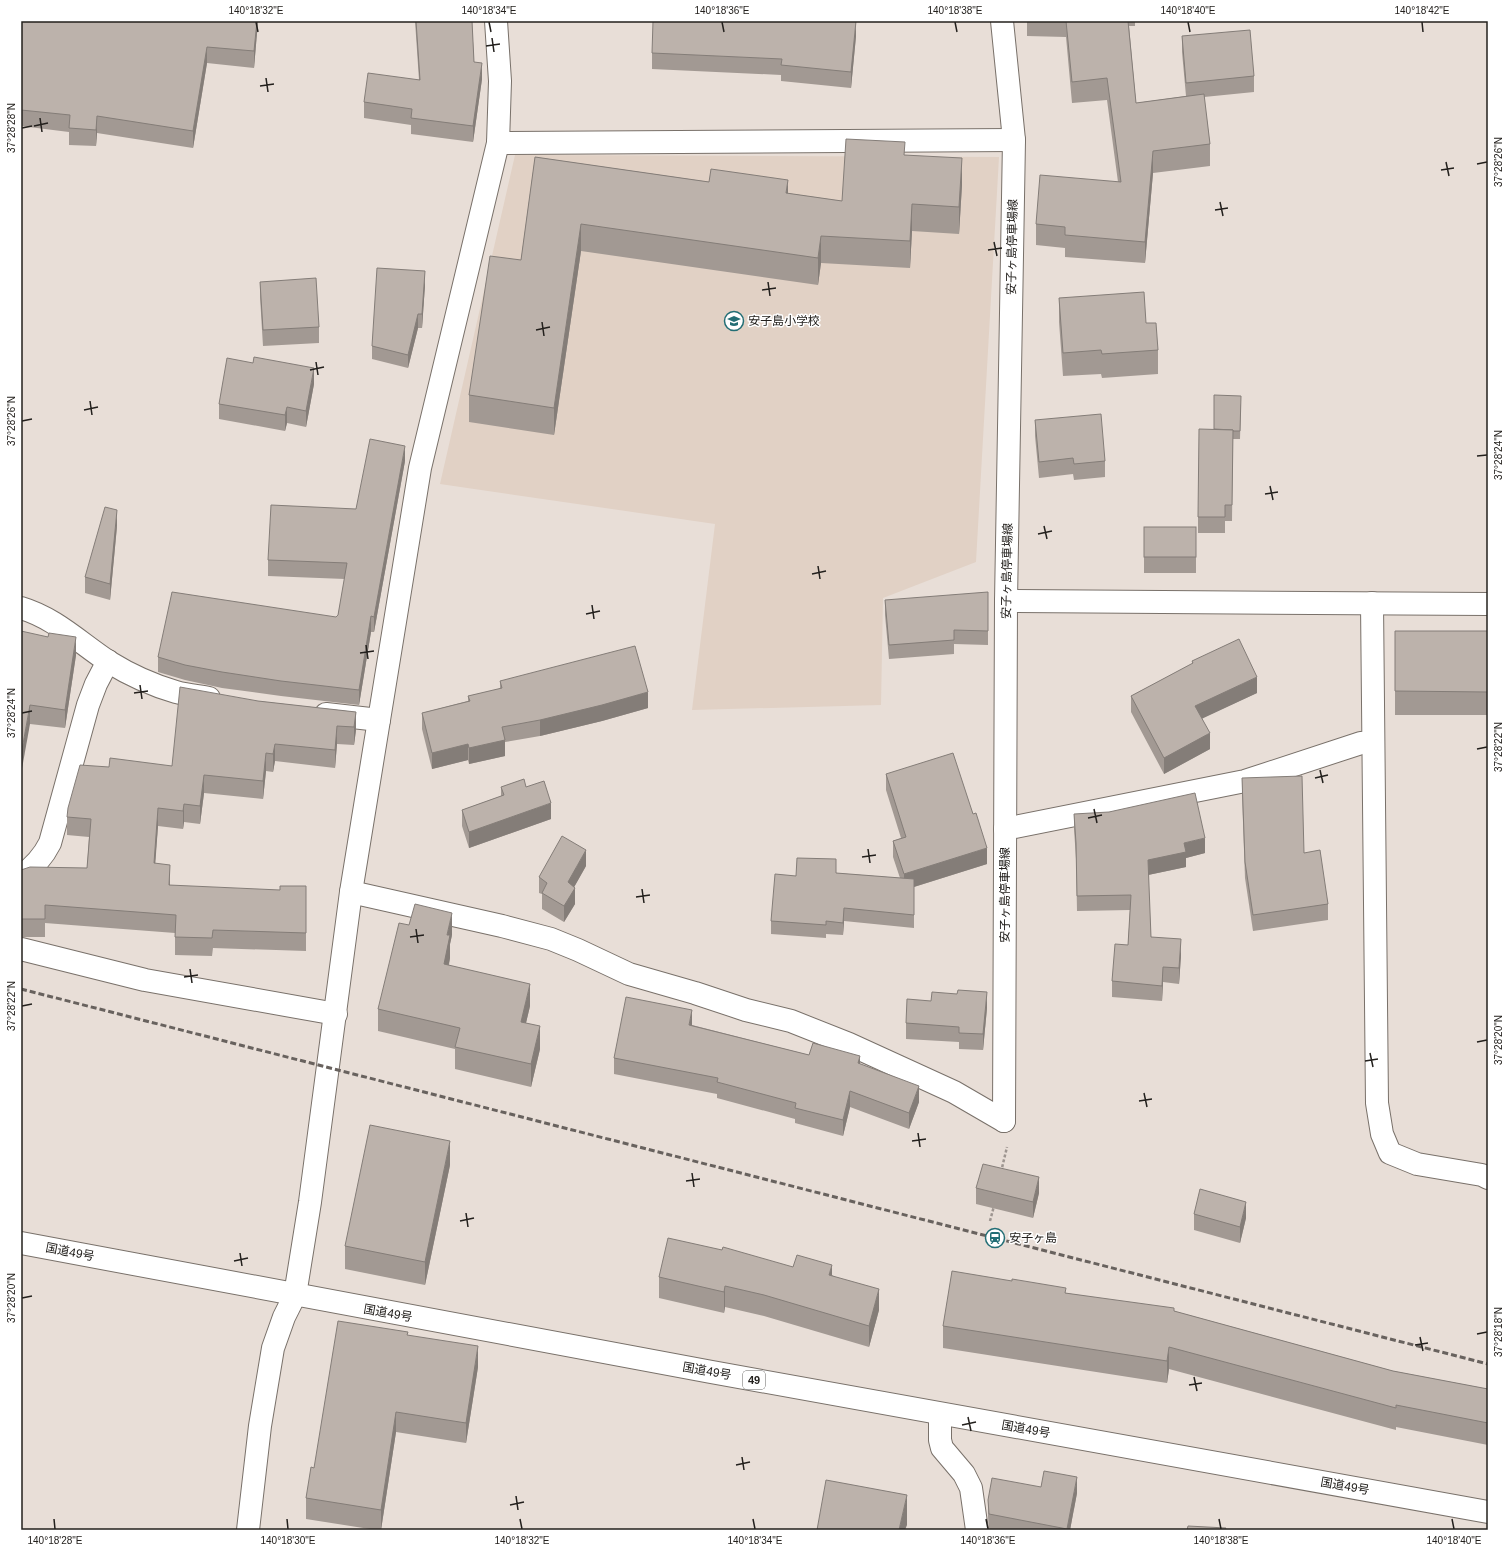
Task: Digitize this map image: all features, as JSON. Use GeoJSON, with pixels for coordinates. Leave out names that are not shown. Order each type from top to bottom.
{"type":"FeatureCollection","features":[{"type":"Feature","properties":{"kind":"main road"},"geometry":{"type":"LineString","coordinates":[[248,1530],[260,1426],[273,1348],[284,1317],[294,1296],[310,1202],[351,892],[420,468],[498,143],[500,81],[496,21]]}},
{"type":"Feature","properties":{"kind":"main road","name":"安子ヶ島停車場線"},"geometry":{"type":"LineString","coordinates":[[1002,21],[1014,140],[1006,601],[1004,1121]]}},
{"type":"Feature","properties":{"kind":"main road"},"geometry":{"type":"LineString","coordinates":[[498,143],[1014,140]]}},
{"type":"Feature","properties":{"kind":"main road"},"geometry":{"type":"LineString","coordinates":[[1006,601],[1488,604]]}},
{"type":"Feature","properties":{"kind":"main road"},"geometry":{"type":"LineString","coordinates":[[1372,603],[1377,1103],[1382,1134],[1390,1153],[1397,1156],[1417,1164],[1482,1175],[1488,1178]]}},
{"type":"Feature","properties":{"kind":"main road"},"geometry":{"type":"LineString","coordinates":[[21,608],[47,619],[67,631],[108,661],[130,674],[176,692],[229,702]]}},
{"type":"Feature","properties":{"kind":"main road"},"geometry":{"type":"LineString","coordinates":[[21,876],[35,866],[50,843],[88,705],[96,684],[108,661]]}},
{"type":"Feature","properties":{"kind":"main road"},"geometry":{"type":"LineString","coordinates":[[310,712],[379,720]]}},
{"type":"Feature","properties":{"kind":"main road"},"geometry":{"type":"LineString","coordinates":[[1005,829],[1245,781],[1361,742],[1373,742]]}},
{"type":"Feature","properties":{"kind":"main road"},"geometry":{"type":"LineString","coordinates":[[351,892],[502,926],[551,939],[629,974],[695,993],[746,1010],[791,1022],[849,1044],[954,1092],[1004,1121]]}},
{"type":"Feature","properties":{"kind":"main road"},"geometry":{"type":"LineString","coordinates":[[21,949],[145,980],[336,1014]]}},
{"type":"Feature","properties":{"kind":"main road","name":"国道49号"},"geometry":{"type":"LineString","coordinates":[[21,1243],[294,1296],[1488,1512]]}},
{"type":"Feature","properties":{"kind":"main road"},"geometry":{"type":"LineString","coordinates":[[940,1414],[940,1440],[942,1448],[964,1474],[971,1488],[977,1530]]}},
{"type":"Feature","properties":{"kind":"path"},"geometry":{"type":"LineString","coordinates":[[1000,1177],[1007,1147],[1004,1121]]}},
{"type":"Feature","properties":{"kind":"path"},"geometry":{"type":"LineString","coordinates":[[990,1221],[995,1199]]}},
{"type":"Feature","properties":{"kind":"shaded area","name":"安子島小学校"},"geometry":{"type":"Polygon","coordinates":[[[515,155],[999,157],[976,562],[883,598],[881,705],[692,710],[715,524],[440,484],[515,155]]]}},
{"type":"Feature","properties":{"kind":"building"},"geometry":{"type":"Polygon","coordinates":[[[21,21],[257,21],[254,51],[207,47],[193,131],[97,116],[96,130],[69,128],[70,115],[21,110],[21,21]]]}},
{"type":"Feature","properties":{"kind":"building"},"geometry":{"type":"Polygon","coordinates":[[[416,21],[472,21],[474,62],[482,63],[473,126],[411,118],[412,109],[364,102],[368,73],[420,80],[416,21]]]}},
{"type":"Feature","properties":{"kind":"building"},"geometry":{"type":"Polygon","coordinates":[[[653,21],[856,21],[851,72],[781,65],[782,59],[652,53],[653,21]]]}},
{"type":"Feature","properties":{"kind":"building"},"geometry":{"type":"Polygon","coordinates":[[[1066,21],[1128,21],[1136,103],[1204,94],[1210,144],[1153,151],[1145,242],[1065,235],[1065,227],[1036,224],[1040,175],[1121,182],[1107,78],[1072,82],[1066,21]]]}},
{"type":"Feature","properties":{"kind":"building"},"geometry":{"type":"Polygon","coordinates":[[[1250,30],[1254,76],[1186,83],[1182,36],[1250,30]]]}},
{"type":"Feature","properties":{"kind":"building"},"geometry":{"type":"Polygon","coordinates":[[[846,139],[905,142],[904,155],[962,158],[959,207],[912,204],[910,241],[821,236],[818,258],[581,224],[554,408],[469,395],[490,256],[521,260],[535,157],[709,182],[711,169],[788,180],[786,193],[842,201],[846,139]]]}},
{"type":"Feature","properties":{"kind":"building"},"geometry":{"type":"Polygon","coordinates":[[[377,268],[425,271],[422,314],[418,314],[408,355],[372,346],[377,268]]]}},
{"type":"Feature","properties":{"kind":"building"},"geometry":{"type":"Polygon","coordinates":[[[316,278],[319,327],[263,330],[260,282],[316,278]]]}},
{"type":"Feature","properties":{"kind":"building"},"geometry":{"type":"Polygon","coordinates":[[[1144,292],[1146,323],[1156,323],[1158,350],[1102,354],[1101,350],[1063,353],[1059,298],[1144,292]]]}},
{"type":"Feature","properties":{"kind":"building"},"geometry":{"type":"Polygon","coordinates":[[[254,357],[314,368],[306,411],[287,407],[285,415],[219,404],[227,358],[253,363],[254,357]]]}},
{"type":"Feature","properties":{"kind":"building"},"geometry":{"type":"Polygon","coordinates":[[[1214,395],[1241,396],[1240,431],[1214,429],[1214,395]]]}},
{"type":"Feature","properties":{"kind":"building"},"geometry":{"type":"Polygon","coordinates":[[[1101,414],[1105,461],[1074,464],[1073,458],[1039,462],[1035,420],[1101,414]]]}},
{"type":"Feature","properties":{"kind":"building"},"geometry":{"type":"Polygon","coordinates":[[[1199,429],[1233,430],[1232,505],[1225,505],[1225,517],[1198,517],[1199,429]]]}},
{"type":"Feature","properties":{"kind":"building"},"geometry":{"type":"Polygon","coordinates":[[[370,439],[405,446],[374,617],[371,616],[359,690],[281,681],[222,672],[185,665],[158,657],[172,592],[336,617],[338,615],[347,563],[268,560],[271,505],[356,509],[370,439]]]}},
{"type":"Feature","properties":{"kind":"building"},"geometry":{"type":"Polygon","coordinates":[[[105,507],[117,510],[110,584],[85,577],[105,507]]]}},
{"type":"Feature","properties":{"kind":"building"},"geometry":{"type":"Polygon","coordinates":[[[1144,527],[1196,527],[1196,557],[1144,557],[1144,527]]]}},
{"type":"Feature","properties":{"kind":"building"},"geometry":{"type":"Polygon","coordinates":[[[988,592],[988,631],[954,630],[954,640],[889,645],[885,600],[988,592]]]}},
{"type":"Feature","properties":{"kind":"building"},"geometry":{"type":"Polygon","coordinates":[[[21,631],[48,637],[49,633],[76,637],[65,710],[30,705],[21,755],[21,631]]]}},
{"type":"Feature","properties":{"kind":"building"},"geometry":{"type":"Polygon","coordinates":[[[1395,631],[1488,631],[1488,692],[1395,691],[1395,631]]]}},
{"type":"Feature","properties":{"kind":"building"},"geometry":{"type":"Polygon","coordinates":[[[1239,639],[1257,677],[1195,706],[1210,733],[1164,758],[1131,696],[1193,663],[1192,661],[1239,639]]]}},
{"type":"Feature","properties":{"kind":"building"},"geometry":{"type":"Polygon","coordinates":[[[635,646],[648,692],[540,720],[502,727],[505,740],[469,748],[468,744],[432,753],[422,713],[470,701],[468,696],[502,688],[500,681],[635,646]]]}},
{"type":"Feature","properties":{"kind":"building"},"geometry":{"type":"Polygon","coordinates":[[[180,687],[258,701],[356,712],[354,727],[337,726],[335,750],[275,744],[273,754],[266,753],[263,781],[204,775],[200,806],[184,804],[183,811],[158,808],[154,863],[170,865],[169,885],[280,890],[280,886],[306,886],[306,933],[213,930],[212,938],[175,937],[176,915],[45,905],[45,919],[21,919],[21,870],[30,867],[87,868],[91,819],[67,817],[68,808],[80,765],[109,767],[110,758],[172,766],[180,687]]]}},
{"type":"Feature","properties":{"kind":"building"},"geometry":{"type":"Polygon","coordinates":[[[953,753],[973,814],[976,813],[987,848],[904,874],[893,841],[906,837],[886,774],[953,753]]]}},
{"type":"Feature","properties":{"kind":"building"},"geometry":{"type":"Polygon","coordinates":[[[1302,776],[1304,853],[1320,850],[1328,904],[1253,915],[1245,862],[1242,778],[1302,776]]]}},
{"type":"Feature","properties":{"kind":"building"},"geometry":{"type":"Polygon","coordinates":[[[524,779],[526,787],[544,781],[551,803],[469,832],[462,810],[504,795],[501,787],[524,779]]]}},
{"type":"Feature","properties":{"kind":"building"},"geometry":{"type":"Polygon","coordinates":[[[1195,793],[1205,838],[1184,843],[1186,852],[1148,860],[1151,937],[1181,939],[1179,968],[1163,967],[1162,986],[1112,981],[1115,944],[1128,945],[1131,895],[1077,896],[1074,814],[1109,812],[1195,793]]]}},
{"type":"Feature","properties":{"kind":"building"},"geometry":{"type":"Polygon","coordinates":[[[562,836],[586,850],[568,882],[575,888],[564,906],[542,893],[547,883],[539,877],[562,836]]]}},
{"type":"Feature","properties":{"kind":"building"},"geometry":{"type":"Polygon","coordinates":[[[797,858],[836,859],[836,873],[914,879],[914,915],[844,908],[843,923],[826,921],[826,925],[771,921],[775,874],[796,876],[797,858]]]}},
{"type":"Feature","properties":{"kind":"building"},"geometry":{"type":"Polygon","coordinates":[[[415,904],[452,913],[447,935],[450,935],[444,964],[530,984],[521,1022],[540,1026],[531,1064],[455,1047],[460,1028],[378,1009],[399,923],[409,925],[415,904]]]}},
{"type":"Feature","properties":{"kind":"building"},"geometry":{"type":"Polygon","coordinates":[[[958,990],[987,992],[983,1034],[959,1033],[959,1027],[906,1023],[907,999],[931,1001],[932,992],[957,994],[958,990]]]}},
{"type":"Feature","properties":{"kind":"building"},"geometry":{"type":"Polygon","coordinates":[[[626,997],[692,1010],[689,1025],[809,1055],[813,1043],[860,1056],[858,1063],[919,1086],[909,1113],[850,1091],[843,1120],[795,1108],[796,1103],[717,1082],[718,1078],[614,1058],[626,997]]]}},
{"type":"Feature","properties":{"kind":"building"},"geometry":{"type":"Polygon","coordinates":[[[370,1125],[450,1141],[425,1262],[345,1246],[370,1125]]]}},
{"type":"Feature","properties":{"kind":"building"},"geometry":{"type":"Polygon","coordinates":[[[983,1164],[1039,1177],[1033,1202],[976,1188],[983,1164]]]}},
{"type":"Feature","properties":{"kind":"building"},"geometry":{"type":"Polygon","coordinates":[[[1200,1189],[1246,1202],[1240,1227],[1194,1214],[1200,1189]]]}},
{"type":"Feature","properties":{"kind":"building"},"geometry":{"type":"Polygon","coordinates":[[[668,1238],[722,1250],[723,1247],[793,1267],[797,1255],[832,1265],[829,1275],[879,1289],[869,1326],[764,1295],[725,1286],[724,1292],[659,1277],[668,1238]]]}},
{"type":"Feature","properties":{"kind":"building"},"geometry":{"type":"Polygon","coordinates":[[[952,1271],[1066,1288],[1065,1293],[1174,1308],[1174,1311],[1393,1371],[1488,1389],[1488,1423],[1396,1405],[1396,1408],[1169,1347],[1167,1361],[943,1326],[952,1271]]]}},
{"type":"Feature","properties":{"kind":"building"},"geometry":{"type":"Polygon","coordinates":[[[338,1321],[408,1332],[407,1335],[478,1346],[466,1423],[396,1412],[381,1510],[306,1498],[311,1467],[314,1468],[338,1321]]]}},
{"type":"Feature","properties":{"kind":"building"},"geometry":{"type":"Polygon","coordinates":[[[1044,1471],[1077,1477],[1067,1529],[989,1514],[988,1500],[992,1478],[1041,1487],[1044,1471]]]}},
{"type":"Feature","properties":{"kind":"building"},"geometry":{"type":"Polygon","coordinates":[[[826,1480],[907,1495],[899,1530],[817,1530],[826,1480]]]}},
{"type":"Feature","properties":{"kind":"building"},"geometry":{"type":"Polygon","coordinates":[[[1188,1526],[1226,1528],[1225,1530],[1187,1530],[1188,1526]]]}},
{"type":"Feature","properties":{"kind":"railway"},"geometry":{"type":"LineString","coordinates":[[21,989],[1488,1364]]}},
{"type":"Feature","properties":{"kind":"place","name":"安子島小学校"},"geometry":{"type":"Point","coordinates":[734,321]}},
{"type":"Feature","properties":{"kind":"place","name":"安子ヶ島"},"geometry":{"type":"Point","coordinates":[995,1238]}}]}
